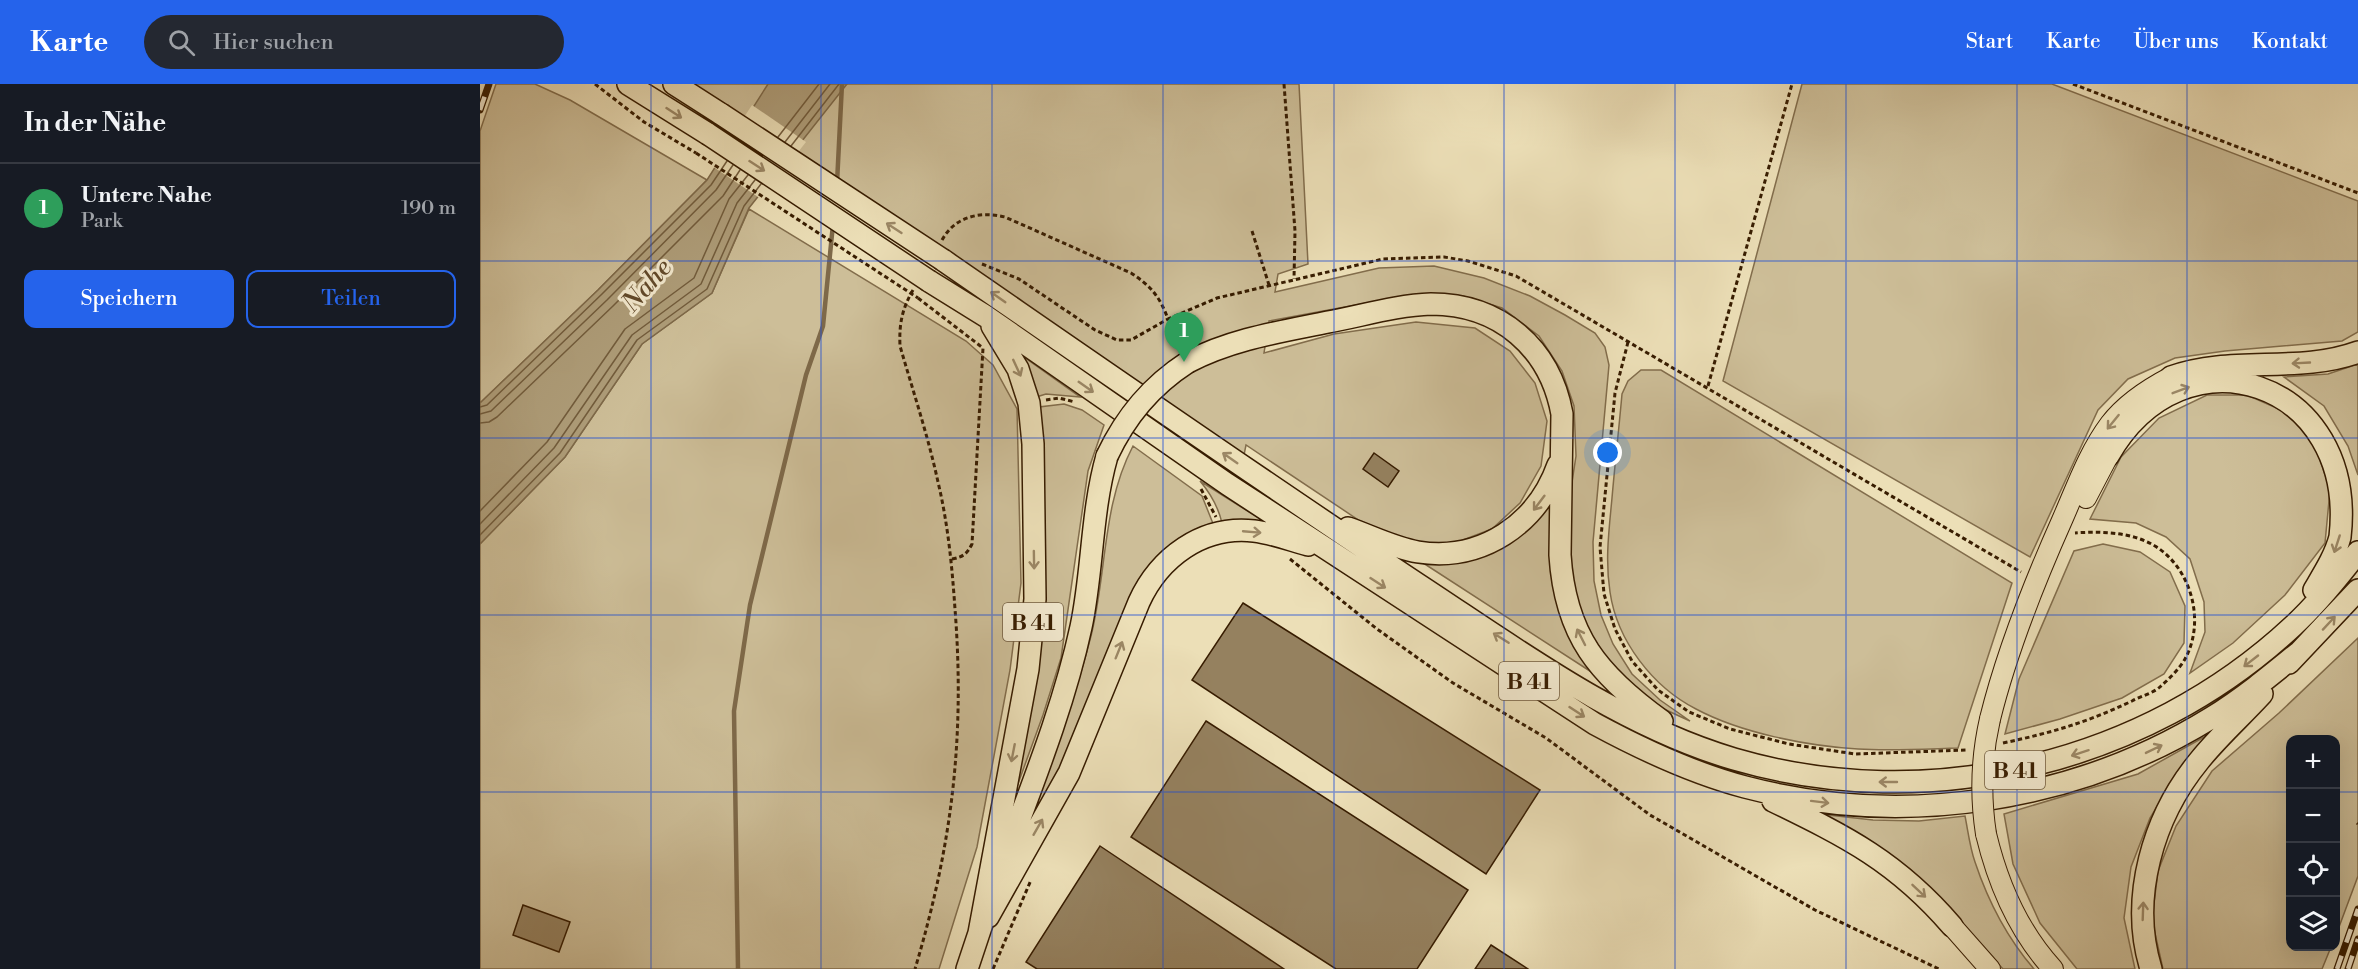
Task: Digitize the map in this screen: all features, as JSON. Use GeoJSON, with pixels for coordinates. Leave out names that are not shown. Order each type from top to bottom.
{"type":"FeatureCollection","features":[{"type":"Feature","properties":{"kind":"highway","name":"B 41"},"geometry":{"type":"LineString","coordinates":[[628,84],[708,134],[920,289],[987,317],[1227,484],[1595,724],[1639,748],[1742,787],[1809,800],[1878,807],[1957,804],[2013,796],[2048,788],[2116,766],[2180,736],[2241,699],[2298,653]]}},
{"type":"Feature","properties":{"kind":"highway","name":"B 41"},"geometry":{"type":"LineString","coordinates":[[674,84],[942,250],[1313,515],[1603,702],[1660,732],[1699,747],[1769,768],[1851,780],[1915,782],[1951,780],[2024,768],[2092,749],[2166,716],[2243,668],[2296,624],[2358,552]]}},
{"type":"Feature","properties":{"kind":"highway","name":"B 41"},"geometry":{"type":"LineString","coordinates":[[979,933],[1073,662],[1088,587],[1097,499],[1107,456],[1122,427],[1142,400],[1171,373],[1188,362],[1232,343],[1391,309],[1433,304],[1463,308],[1486,315],[1507,326],[1531,345],[1549,370],[1555,384],[1561,406],[1563,429]]}},
{"type":"Feature","properties":{"kind":"highway","name":"B 41"},"geometry":{"type":"LineString","coordinates":[[979,933],[1028,669],[1035,598],[1033,444],[1029,403],[1018,369],[987,317]]}},
{"type":"Feature","properties":{"kind":"highway","name":"B 41"},"geometry":{"type":"LineString","coordinates":[[2171,377],[2207,367],[2320,361],[2358,352]]}},
{"type":"Feature","properties":{"kind":"highway","name":"B 41"},"geometry":{"type":"LineString","coordinates":[[2108,456],[2125,429],[2148,407],[2178,390],[2196,385],[2232,381],[2247,382],[2277,392],[2303,408],[2324,432],[2338,460],[2345,492],[2340,538],[2331,560],[2296,624]]}},
{"type":"Feature","properties":{"kind":"highway"},"geometry":{"type":"LineString","coordinates":[[1313,515],[1417,551],[1447,554],[1478,548],[1508,533],[1521,523],[1544,496],[1559,464],[1563,429]]}},
{"type":"Feature","properties":{"kind":"highway"},"geometry":{"type":"LineString","coordinates":[[1563,429],[1560,565],[1565,594],[1578,633],[1588,652],[1615,685],[1699,747]]}},
{"type":"Feature","properties":{"kind":"highway","name":"B 41"},"geometry":{"type":"LineString","coordinates":[[979,933],[1069,773],[1139,602],[1153,576],[1163,564],[1174,554],[1197,541],[1221,533],[1237,531],[1266,533],[1329,552]]}},
{"type":"Feature","properties":{"kind":"highway","name":"B 41"},"geometry":{"type":"LineString","coordinates":[[2151,969],[2143,924],[2143,904],[2149,863],[2162,823],[2172,802],[2199,761],[2358,590]]}},
{"type":"Feature","properties":{"kind":"highway"},"geometry":{"type":"LineString","coordinates":[[1742,787],[1844,836],[1882,860],[1920,891],[1952,926]]}},
{"type":"Feature","properties":{"kind":"highway"},"geometry":{"type":"LineString","coordinates":[[967,969],[979,933]]}},
{"type":"Feature","properties":{"kind":"main road","name":"B 41"},"geometry":{"type":"LineString","coordinates":[[2053,969],[2036,948],[2014,913],[1997,874],[1986,834],[1981,782],[1985,740],[2003,674],[2035,580],[2080,478],[2103,435],[2131,402],[2171,377]]}},
{"type":"Feature","properties":{"kind":"main road","name":"B 41"},"geometry":{"type":"LineString","coordinates":[[2003,674],[2092,484],[2108,456]]}},
{"type":"Feature","properties":{"kind":"main road"},"geometry":{"type":"LineString","coordinates":[[1952,926],[1990,969]]}},
{"type":"Feature","properties":{"kind":"path"},"geometry":{"type":"LineString","coordinates":[[596,84],[644,122],[920,289],[983,348],[972,544],[968,553],[951,559]]}},
{"type":"Feature","properties":{"kind":"path"},"geometry":{"type":"LineString","coordinates":[[1284,84],[1295,231],[1294,279]]}},
{"type":"Feature","properties":{"kind":"path"},"geometry":{"type":"LineString","coordinates":[[1708,386],[1792,84]]}},
{"type":"Feature","properties":{"kind":"path"},"geometry":{"type":"LineString","coordinates":[[2073,84],[2358,193]]}},
{"type":"Feature","properties":{"kind":"path"},"geometry":{"type":"LineString","coordinates":[[942,250],[946,231],[955,224],[969,217],[989,213],[1005,217],[1131,273],[1156,293],[1168,319]]}},
{"type":"Feature","properties":{"kind":"path"},"geometry":{"type":"LineString","coordinates":[[1252,231],[1269,285]]}},
{"type":"Feature","properties":{"kind":"path"},"geometry":{"type":"LineString","coordinates":[[977,261],[1019,279],[1095,330],[1117,340],[1131,340],[1168,319],[1217,298],[1294,279],[1383,259],[1444,257],[1468,261],[1516,276],[1708,386],[2035,580]]}},
{"type":"Feature","properties":{"kind":"path"},"geometry":{"type":"LineString","coordinates":[[915,969],[944,860],[958,744],[960,686],[951,559],[939,483],[900,346],[899,327],[903,308],[920,289]]}},
{"type":"Feature","properties":{"kind":"path"},"geometry":{"type":"LineString","coordinates":[[1628,342],[1615,393],[1600,547],[1604,594],[1615,628],[1632,661],[1658,690],[1689,712],[1730,729],[1779,742],[1855,754],[1962,752],[1973,749]]}},
{"type":"Feature","properties":{"kind":"path"},"geometry":{"type":"LineString","coordinates":[[1995,745],[2051,733],[2094,719],[2159,688],[2185,659],[2195,628],[2191,591],[2182,572],[2156,547],[2135,537],[2095,531],[2070,534]]}},
{"type":"Feature","properties":{"kind":"path"},"geometry":{"type":"LineString","coordinates":[[1284,555],[1377,629],[1444,676],[1546,738],[1650,816],[1815,910],[1939,969]]}},
{"type":"Feature","properties":{"kind":"shaded area"},"geometry":{"type":"Polygon","coordinates":[[[496,84],[535,84],[570,100],[707,180],[598,290],[480,403],[480,131],[496,84]]]}},
{"type":"Feature","properties":{"kind":"shaded area"},"geometry":{"type":"Polygon","coordinates":[[[689,84],[1299,84],[1308,264],[1278,274],[1275,292],[1379,268],[1434,266],[1484,278],[1530,296],[1595,333],[1605,347],[1609,365],[1593,542],[1594,581],[1601,615],[1613,644],[1632,674],[1660,700],[1690,721],[1653,704],[1620,678],[1590,641],[1574,600],[1567,556],[1569,502],[1576,456],[1574,406],[1562,371],[1539,336],[1502,308],[1463,296],[1410,295],[1269,321],[1264,353],[1334,334],[1416,322],[1475,328],[1510,351],[1535,383],[1547,421],[1541,466],[1520,503],[1492,529],[1455,543],[1415,543],[1360,521],[1246,445],[1244,455],[689,84]]]}},
{"type":"Feature","properties":{"kind":"shaded area"},"geometry":{"type":"Polygon","coordinates":[[[1802,84],[2052,84],[2358,201],[2358,332],[2342,341],[2225,351],[2175,358],[2128,379],[2098,410],[2030,557],[1723,381],[1802,84]]]}},
{"type":"Feature","properties":{"kind":"shaded area"},"geometry":{"type":"Polygon","coordinates":[[[749,209],[966,341],[993,365],[1017,409],[1021,583],[1010,670],[977,847],[939,969],[480,969],[480,544],[565,457],[642,344],[712,293],[749,209]]]}},
{"type":"Feature","properties":{"kind":"shaded area"},"geometry":{"type":"Polygon","coordinates":[[[1010,347],[1080,397],[1046,394],[1036,397],[1010,347]]]}},
{"type":"Feature","properties":{"kind":"shaded area"},"geometry":{"type":"Polygon","coordinates":[[[2358,364],[2358,475],[2348,446],[2324,406],[2284,377],[2328,374],[2358,364]]]}},
{"type":"Feature","properties":{"kind":"shaded area"},"geometry":{"type":"Polygon","coordinates":[[[1641,370],[1661,370],[2012,583],[1958,748],[1858,749],[1775,737],[1733,725],[1696,709],[1665,688],[1639,661],[1620,628],[1614,610],[1610,592],[1608,557],[1622,394],[1628,381],[1641,370]]]}},
{"type":"Feature","properties":{"kind":"shaded area"},"geometry":{"type":"Polygon","coordinates":[[[2207,395],[2247,395],[2288,413],[2313,438],[2330,490],[2325,543],[2285,595],[2233,643],[2190,673],[2205,632],[2204,602],[2190,559],[2166,537],[2136,523],[2090,519],[2121,457],[2159,418],[2207,395]]]}},
{"type":"Feature","properties":{"kind":"shaded area"},"geometry":{"type":"Polygon","coordinates":[[[1064,404],[1082,410],[1104,425],[1088,471],[1061,658],[1007,814],[1033,691],[1044,614],[1039,407],[1064,404]]]}},
{"type":"Feature","properties":{"kind":"shaded area"},"geometry":{"type":"Polygon","coordinates":[[[1133,446],[1202,496],[1214,526],[1174,545],[1060,773],[1020,843],[1084,662],[1096,612],[1110,515],[1123,468],[1133,446]]]}},
{"type":"Feature","properties":{"kind":"shaded area"},"geometry":{"type":"Polygon","coordinates":[[[1200,481],[1276,529],[1222,523],[1214,500],[1200,481]]]}},
{"type":"Feature","properties":{"kind":"shaded area"},"geometry":{"type":"Polygon","coordinates":[[[1556,491],[1575,645],[1593,673],[1417,559],[1446,562],[1556,491]]]}},
{"type":"Feature","properties":{"kind":"shaded area"},"geometry":{"type":"Polygon","coordinates":[[[2103,544],[2140,552],[2170,572],[2185,606],[2184,643],[2164,674],[2122,698],[2060,719],[2005,734],[2019,679],[2074,551],[2103,544]]]}},
{"type":"Feature","properties":{"kind":"shaded area"},"geometry":{"type":"Polygon","coordinates":[[[2358,638],[2358,876],[2340,924],[2340,735],[2286,735],[2286,951],[2329,951],[2322,969],[2163,969],[2152,920],[2158,871],[2176,826],[2212,771],[2279,713],[2358,638]]]}},
{"type":"Feature","properties":{"kind":"shaded area"},"geometry":{"type":"Polygon","coordinates":[[[2213,732],[2178,772],[2150,818],[2131,867],[2124,918],[2135,969],[2077,969],[2040,923],[2013,864],[2004,814],[2138,774],[2213,732]]]}},
{"type":"Feature","properties":{"kind":"shaded area"},"geometry":{"type":"Polygon","coordinates":[[[1819,814],[1873,820],[1919,821],[1965,816],[1973,857],[1986,891],[2007,932],[2034,969],[2003,969],[1912,871],[1875,844],[1819,814]]]}},
{"type":"Feature","properties":{"kind":"water","name":"Nahe"},"geometry":{"type":"Polygon","coordinates":[[[768,84],[847,84],[749,208],[712,293],[642,344],[565,457],[480,544],[480,403],[598,290],[707,180],[768,84]]]}},
{"type":"Feature","properties":{"kind":"pier"},"geometry":{"type":"Polygon","coordinates":[[[752,105],[806,142],[761,199],[712,166],[752,105]]]}},
{"type":"Feature","properties":{"kind":"building"},"geometry":{"type":"Polygon","coordinates":[[[1374,453],[1399,471],[1388,487],[1363,469],[1374,453]]]}},
{"type":"Feature","properties":{"kind":"building"},"geometry":{"type":"Polygon","coordinates":[[[1243,603],[1540,790],[1486,874],[1192,680],[1243,603]]]}},
{"type":"Feature","properties":{"kind":"building"},"geometry":{"type":"Polygon","coordinates":[[[1206,721],[1468,890],[1417,969],[1336,969],[1131,837],[1206,721]]]}},
{"type":"Feature","properties":{"kind":"building"},"geometry":{"type":"Polygon","coordinates":[[[1100,846],[1284,969],[1037,969],[1026,962],[1100,846]]]}},
{"type":"Feature","properties":{"kind":"building"},"geometry":{"type":"Polygon","coordinates":[[[523,905],[570,922],[559,952],[513,935],[523,905]]]}},
{"type":"Feature","properties":{"kind":"building"},"geometry":{"type":"Polygon","coordinates":[[[1491,945],[1528,969],[1475,969],[1491,945]]]}},
{"type":"Feature","properties":{"kind":"waterway"},"geometry":{"type":"LineString","coordinates":[[837,183],[842,84]]}},
{"type":"Feature","properties":{"kind":"waterway"},"geometry":{"type":"LineString","coordinates":[[738,969],[734,711],[750,605],[806,375],[823,326],[833,224]]}},
{"type":"Feature","properties":{"kind":"railway"},"geometry":{"type":"LineString","coordinates":[[480,110],[489,84]]}},
{"type":"Feature","properties":{"kind":"railway"},"geometry":{"type":"LineString","coordinates":[[2337,969],[2358,909]]}},
{"type":"Feature","properties":{"kind":"railway"},"geometry":{"type":"LineString","coordinates":[[2348,969],[2358,939]]}},
{"type":"Feature","properties":{"kind":"place","name":"Untere Nahe"},"geometry":{"type":"Point","coordinates":[1184,362]}}]}
